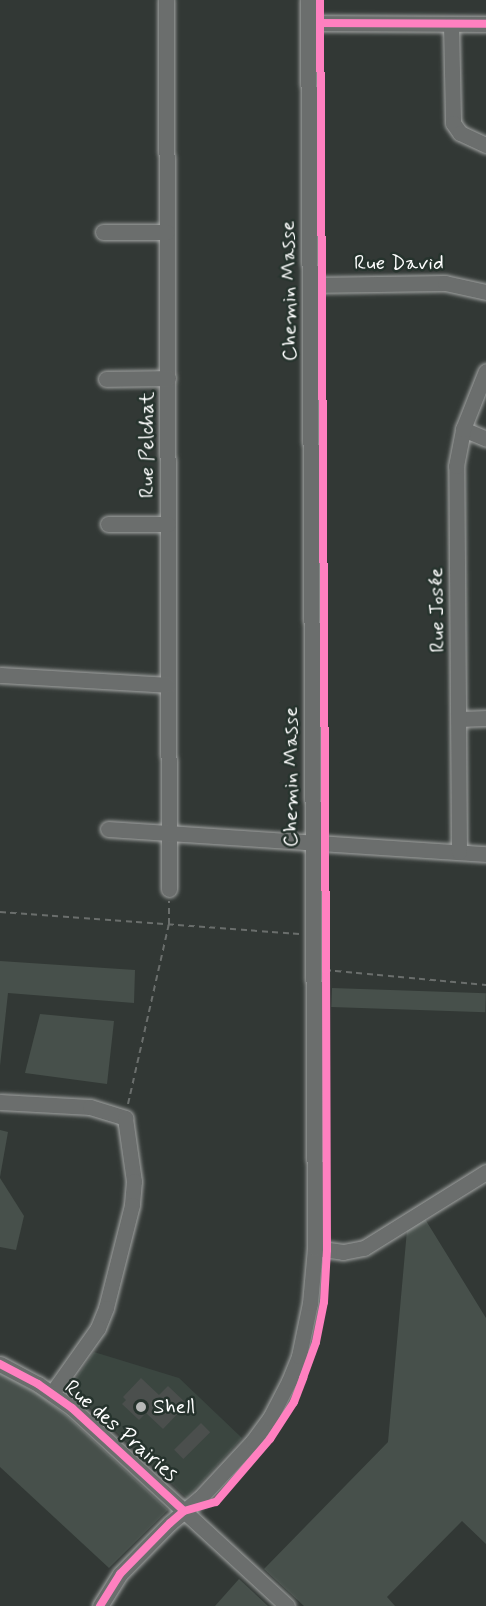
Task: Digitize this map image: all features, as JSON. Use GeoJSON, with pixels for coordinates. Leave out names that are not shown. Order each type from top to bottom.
{"type":"FeatureCollection","features":[{"type":"Feature","properties":{"kind":"street","name":"Rue Pelchat"},"geometry":{"type":"LineString","coordinates":[[166,0],[169,890]]}},
{"type":"Feature","properties":{"kind":"street","name":"Chemin Masse"},"geometry":{"type":"LineString","coordinates":[[100,1606],[120,1574],[199,1499],[253,1441],[283,1394],[299,1356],[306,1329],[315,1248],[320,970],[313,935],[308,0]]}},
{"type":"Feature","properties":{"kind":"street"},"geometry":{"type":"LineString","coordinates":[[308,23],[486,24]]}},
{"type":"Feature","properties":{"kind":"street"},"geometry":{"type":"LineString","coordinates":[[451,24],[453,123],[460,134],[486,145]]}},
{"type":"Feature","properties":{"kind":"street"},"geometry":{"type":"LineString","coordinates":[[103,232],[167,232]]}},
{"type":"Feature","properties":{"kind":"street","name":"Rue David"},"geometry":{"type":"LineString","coordinates":[[310,285],[445,283],[486,292]]}},
{"type":"Feature","properties":{"kind":"street","name":"Rue Josée"},"geometry":{"type":"LineString","coordinates":[[459,852],[460,719],[456,466],[463,429],[486,371]]}},
{"type":"Feature","properties":{"kind":"street"},"geometry":{"type":"LineString","coordinates":[[106,379],[168,378]]}},
{"type":"Feature","properties":{"kind":"street"},"geometry":{"type":"LineString","coordinates":[[463,429],[486,439]]}},
{"type":"Feature","properties":{"kind":"street"},"geometry":{"type":"LineString","coordinates":[[108,524],[168,524]]}},
{"type":"Feature","properties":{"kind":"street"},"geometry":{"type":"LineString","coordinates":[[0,675],[167,685]]}},
{"type":"Feature","properties":{"kind":"street"},"geometry":{"type":"LineString","coordinates":[[460,719],[486,718]]}},
{"type":"Feature","properties":{"kind":"street"},"geometry":{"type":"LineString","coordinates":[[108,829],[486,854]]}},
{"type":"Feature","properties":{"kind":"street"},"geometry":{"type":"LineString","coordinates":[[0,1102],[90,1107],[125,1118],[134,1180],[132,1205],[106,1308],[98,1328],[52,1393]]}},
{"type":"Feature","properties":{"kind":"street"},"geometry":{"type":"LineString","coordinates":[[315,1248],[343,1252],[364,1248],[484,1177]]}},
{"type":"Feature","properties":{"kind":"street","name":"Rue des Prairies"},"geometry":{"type":"LineString","coordinates":[[0,1364],[52,1393],[86,1420],[287,1606]]}},
{"type":"Feature","properties":{"kind":"path"},"geometry":{"type":"LineString","coordinates":[[125,1118],[169,924],[169,890]]}},
{"type":"Feature","properties":{"kind":"path"},"geometry":{"type":"LineString","coordinates":[[0,912],[313,935]]}},
{"type":"Feature","properties":{"kind":"path"},"geometry":{"type":"LineString","coordinates":[[320,970],[326,959]]}},
{"type":"Feature","properties":{"kind":"path"},"geometry":{"type":"LineString","coordinates":[[320,970],[326,982]]}},
{"type":"Feature","properties":{"kind":"path"},"geometry":{"type":"LineString","coordinates":[[320,970],[486,985]]}},
{"type":"Feature","properties":{"kind":"shaded area"},"geometry":{"type":"Polygon","coordinates":[[[0,961],[135,970],[134,1003],[8,993],[0,1066],[0,961]]]}},
{"type":"Feature","properties":{"kind":"shaded area"},"geometry":{"type":"Polygon","coordinates":[[[332,988],[486,993],[485,1012],[331,1007],[332,988]]]}},
{"type":"Feature","properties":{"kind":"shaded area"},"geometry":{"type":"Polygon","coordinates":[[[40,1014],[114,1021],[107,1084],[25,1073],[40,1014]]]}},
{"type":"Feature","properties":{"kind":"shaded area"},"geometry":{"type":"Polygon","coordinates":[[[0,1130],[8,1132],[0,1177],[0,1130]]]}},
{"type":"Feature","properties":{"kind":"shaded area"},"geometry":{"type":"Polygon","coordinates":[[[0,1178],[24,1216],[16,1250],[0,1247],[0,1178]]]}},
{"type":"Feature","properties":{"kind":"shaded area"},"geometry":{"type":"Polygon","coordinates":[[[425,1219],[486,1318],[486,1544],[462,1521],[387,1597],[395,1606],[304,1606],[264,1569],[388,1442],[407,1230],[425,1219]]]}},
{"type":"Feature","properties":{"kind":"shaded area"},"geometry":{"type":"Polygon","coordinates":[[[94,1352],[179,1378],[242,1438],[187,1498],[69,1388],[94,1352]]]}},
{"type":"Feature","properties":{"kind":"shaded area"},"geometry":{"type":"Polygon","coordinates":[[[0,1373],[38,1394],[67,1416],[168,1510],[109,1568],[0,1467],[0,1373]]]}},
{"type":"Feature","properties":{"kind":"shaded area"},"geometry":{"type":"Polygon","coordinates":[[[239,1579],[268,1606],[215,1606],[239,1579]]]}},
{"type":"Feature","properties":{"kind":"building"},"geometry":{"type":"Polygon","coordinates":[[[141,1378],[159,1395],[168,1386],[187,1404],[163,1429],[146,1413],[139,1420],[122,1404],[126,1400],[123,1397],[141,1378]]]}},
{"type":"Feature","properties":{"kind":"building"},"geometry":{"type":"Polygon","coordinates":[[[201,1423],[210,1432],[183,1459],[174,1450],[201,1423]]]}},
{"type":"Feature","properties":{"kind":"cycle path"},"geometry":{"type":"LineString","coordinates":[[100,1606],[120,1574],[170,1523],[184,1511],[216,1502],[270,1439],[294,1402],[316,1342],[324,1302],[327,1250],[320,0]]}},
{"type":"Feature","properties":{"kind":"cycle path"},"geometry":{"type":"LineString","coordinates":[[320,23],[486,24]]}},
{"type":"Feature","properties":{"kind":"cycle path"},"geometry":{"type":"LineString","coordinates":[[0,1364],[38,1384],[72,1408],[184,1511]]}},
{"type":"Feature","properties":{"kind":"place","name":"Shell"},"geometry":{"type":"Point","coordinates":[141,1407]}}]}
